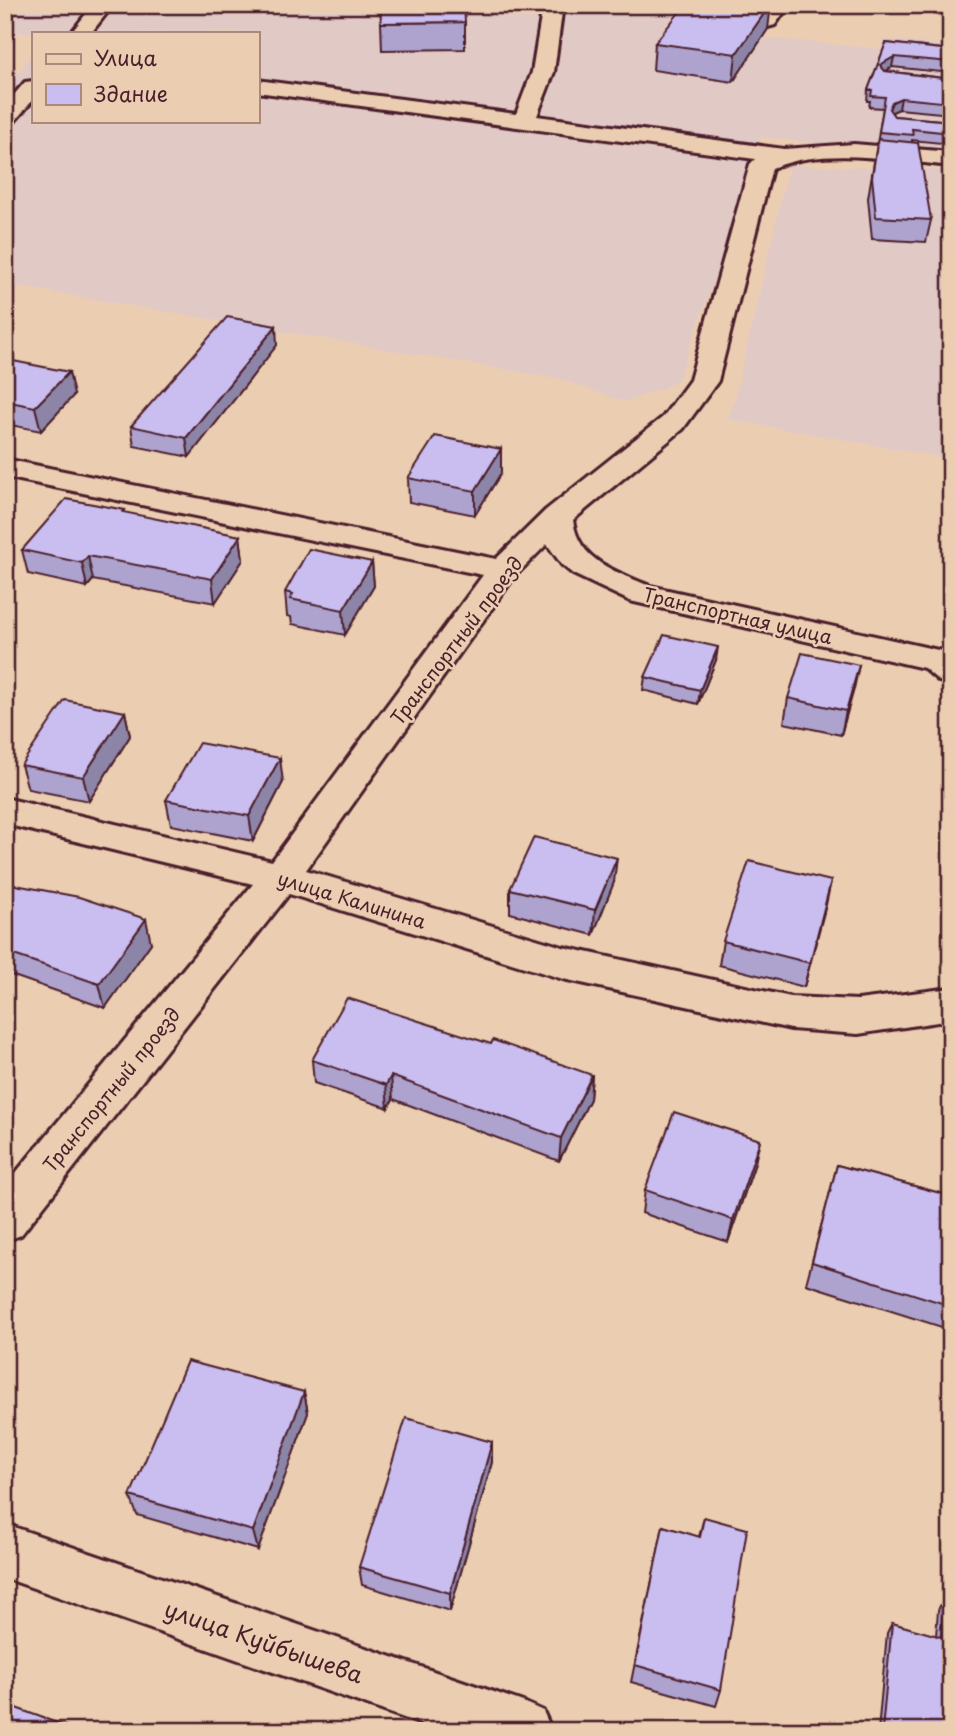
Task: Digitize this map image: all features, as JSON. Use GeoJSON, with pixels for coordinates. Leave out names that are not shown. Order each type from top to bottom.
{"type":"FeatureCollection","features":[{"type":"Feature","properties":{"kind":"street"},"geometry":{"type":"LineString","coordinates":[[82,32],[103,5]]}},
{"type":"Feature","properties":{"kind":"street"},"geometry":{"type":"LineString","coordinates":[[524,121],[543,72],[550,41],[553,5]]}},
{"type":"Feature","properties":{"kind":"street"},"geometry":{"type":"LineString","coordinates":[[259,86],[780,155],[811,150],[951,159]]}},
{"type":"Feature","properties":{"kind":"street"},"geometry":{"type":"LineString","coordinates":[[5,118],[32,88]]}},
{"type":"Feature","properties":{"kind":"street","name":"Транспортный проезд"},"geometry":{"type":"LineString","coordinates":[[5,1221],[281,877],[503,570],[557,517],[673,423],[704,382],[762,164],[780,155]]}},
{"type":"Feature","properties":{"kind":"street"},"geometry":{"type":"LineString","coordinates":[[5,468],[503,570]]}},
{"type":"Feature","properties":{"kind":"street","name":"Транспортная улица"},"geometry":{"type":"LineString","coordinates":[[557,517],[557,536],[572,559],[595,575],[641,594],[934,660],[951,673]]}},
{"type":"Feature","properties":{"kind":"street","name":"улица Калинина"},"geometry":{"type":"LineString","coordinates":[[5,811],[281,877],[563,963],[790,1013],[858,1017],[951,1004]]}},
{"type":"Feature","properties":{"kind":"street","name":"улица Куйбышева"},"geometry":{"type":"LineString","coordinates":[[5,1551],[523,1731]]}},
{"type":"Feature","properties":{"kind":"shaded area"},"geometry":{"type":"Polygon","coordinates":[[[18,5],[742,5],[720,33],[880,49],[884,39],[951,46],[951,152],[843,146],[762,137],[749,160],[720,264],[677,382],[626,402],[559,379],[5,284],[5,90],[32,54],[32,122],[259,122],[259,32],[5,33],[5,22],[18,5]]]}},
{"type":"Feature","properties":{"kind":"shaded area"},"geometry":{"type":"Polygon","coordinates":[[[789,165],[951,170],[951,459],[727,419],[733,406],[789,165]]]}},
{"type":"Feature","properties":{"kind":"building"},"geometry":{"type":"Polygon","coordinates":[[[380,5],[464,5],[465,22],[381,23],[380,5]]]}},
{"type":"Feature","properties":{"kind":"building"},"geometry":{"type":"Polygon","coordinates":[[[685,5],[770,5],[736,54],[655,43],[685,5]]]}},
{"type":"Feature","properties":{"kind":"building"},"geometry":{"type":"Polygon","coordinates":[[[886,43],[951,50],[951,62],[894,57],[880,65],[885,71],[951,79],[951,103],[901,98],[892,102],[889,109],[894,116],[951,121],[951,133],[912,129],[913,135],[879,132],[885,97],[871,96],[872,90],[868,90],[886,43]]]}},
{"type":"Feature","properties":{"kind":"building"},"geometry":{"type":"Polygon","coordinates":[[[878,139],[918,143],[931,220],[876,217],[872,177],[878,139]]]}},
{"type":"Feature","properties":{"kind":"building"},"geometry":{"type":"Polygon","coordinates":[[[227,317],[276,326],[186,438],[131,426],[227,317]]]}},
{"type":"Feature","properties":{"kind":"building"},"geometry":{"type":"Polygon","coordinates":[[[13,361],[69,372],[35,407],[5,401],[5,369],[13,361]]]}},
{"type":"Feature","properties":{"kind":"building"},"geometry":{"type":"Polygon","coordinates":[[[435,436],[501,449],[475,491],[408,478],[435,436]]]}},
{"type":"Feature","properties":{"kind":"building"},"geometry":{"type":"Polygon","coordinates":[[[66,499],[240,536],[212,579],[88,556],[82,563],[22,550],[66,499]]]}},
{"type":"Feature","properties":{"kind":"building"},"geometry":{"type":"Polygon","coordinates":[[[309,549],[372,562],[343,610],[290,599],[293,594],[285,592],[309,549]]]}},
{"type":"Feature","properties":{"kind":"building"},"geometry":{"type":"Polygon","coordinates":[[[664,635],[718,647],[700,690],[645,677],[664,635]]]}},
{"type":"Feature","properties":{"kind":"building"},"geometry":{"type":"Polygon","coordinates":[[[802,653],[859,665],[846,711],[788,698],[802,653]]]}},
{"type":"Feature","properties":{"kind":"building"},"geometry":{"type":"Polygon","coordinates":[[[65,700],[125,712],[83,777],[21,765],[65,700]]]}},
{"type":"Feature","properties":{"kind":"building"},"geometry":{"type":"Polygon","coordinates":[[[199,743],[280,758],[249,816],[166,800],[199,743]]]}},
{"type":"Feature","properties":{"kind":"building"},"geometry":{"type":"Polygon","coordinates":[[[534,837],[617,858],[595,910],[510,889],[534,837]]]}},
{"type":"Feature","properties":{"kind":"building"},"geometry":{"type":"Polygon","coordinates":[[[749,861],[831,881],[810,963],[723,941],[749,861]]]}},
{"type":"Feature","properties":{"kind":"building"},"geometry":{"type":"Polygon","coordinates":[[[5,883],[79,897],[146,919],[99,984],[5,952],[5,883]]]}},
{"type":"Feature","properties":{"kind":"building"},"geometry":{"type":"Polygon","coordinates":[[[347,998],[491,1044],[493,1040],[592,1075],[561,1138],[391,1076],[386,1085],[312,1060],[347,998]]]}},
{"type":"Feature","properties":{"kind":"building"},"geometry":{"type":"Polygon","coordinates":[[[674,1112],[760,1140],[733,1220],[645,1190],[674,1112]]]}},
{"type":"Feature","properties":{"kind":"building"},"geometry":{"type":"Polygon","coordinates":[[[837,1165],[951,1196],[951,1306],[812,1262],[837,1165]]]}},
{"type":"Feature","properties":{"kind":"building"},"geometry":{"type":"Polygon","coordinates":[[[187,1361],[304,1392],[253,1531],[130,1496],[187,1361]]]}},
{"type":"Feature","properties":{"kind":"building"},"geometry":{"type":"Polygon","coordinates":[[[406,1418],[492,1442],[450,1593],[359,1567],[406,1418]]]}},
{"type":"Feature","properties":{"kind":"building"},"geometry":{"type":"Polygon","coordinates":[[[704,1517],[747,1529],[721,1690],[635,1665],[663,1526],[700,1537],[704,1517]]]}},
{"type":"Feature","properties":{"kind":"building"},"geometry":{"type":"Polygon","coordinates":[[[943,1600],[951,1602],[951,1731],[882,1731],[892,1623],[941,1637],[943,1600]]]}},
{"type":"Feature","properties":{"kind":"building"},"geometry":{"type":"Polygon","coordinates":[[[5,1704],[79,1731],[5,1731],[5,1704]]]}}]}
